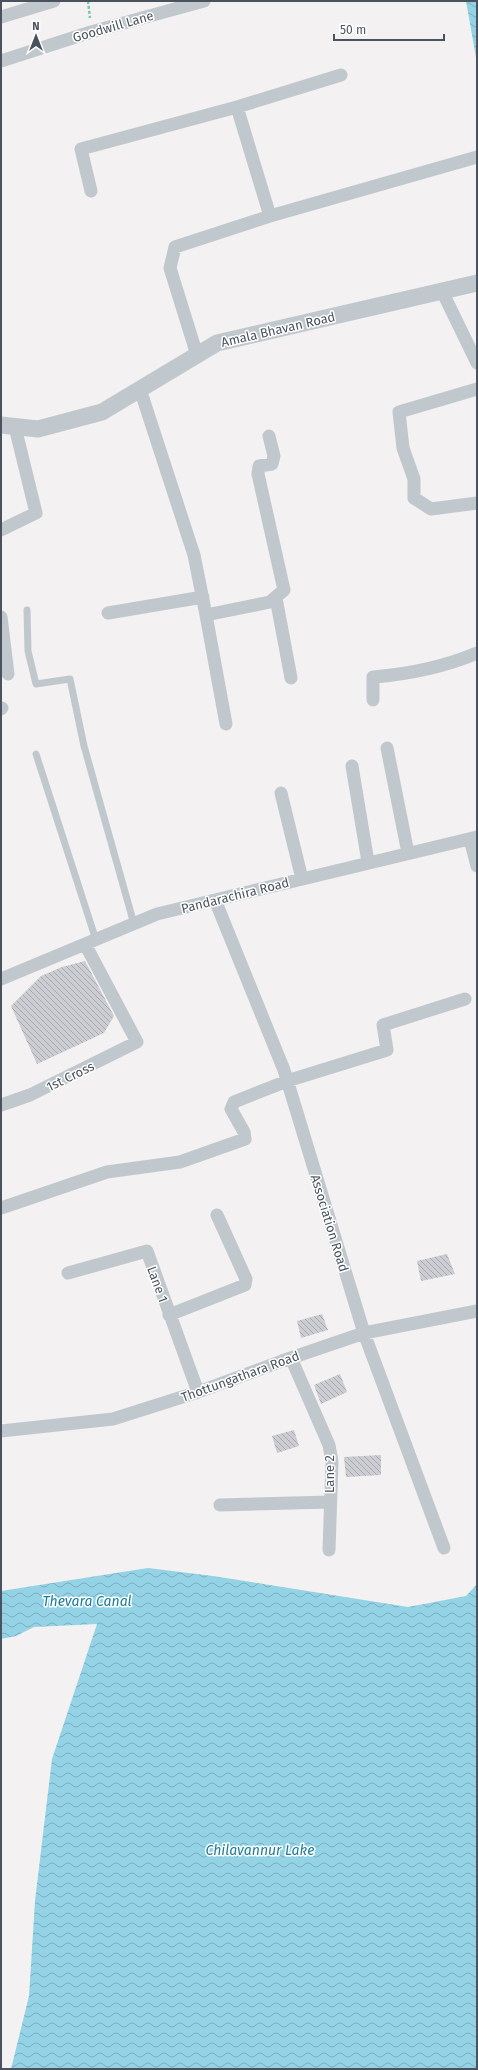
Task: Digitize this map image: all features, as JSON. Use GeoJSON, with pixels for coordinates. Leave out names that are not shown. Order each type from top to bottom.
{"type":"FeatureCollection","features":[{"type":"Feature","properties":{"kind":"street"},"geometry":{"type":"LineString","coordinates":[[1,17],[54,1]]}},
{"type":"Feature","properties":{"kind":"street","name":"Goodwill Lane"},"geometry":{"type":"LineString","coordinates":[[1,61],[91,32],[204,1]]}},
{"type":"Feature","properties":{"kind":"street"},"geometry":{"type":"LineString","coordinates":[[91,191],[81,149],[237,107],[341,75]]}},
{"type":"Feature","properties":{"kind":"street"},"geometry":{"type":"LineString","coordinates":[[237,107],[270,216]]}},
{"type":"Feature","properties":{"kind":"street"},"geometry":{"type":"LineString","coordinates":[[197,355],[170,268],[175,247],[270,216],[477,158]]}},
{"type":"Feature","properties":{"kind":"street","name":"Amala Bhavan Road"},"geometry":{"type":"LineString","coordinates":[[8,426],[38,429],[102,412],[218,342],[477,283]]}},
{"type":"Feature","properties":{"kind":"street"},"geometry":{"type":"LineString","coordinates":[[442,291],[477,363]]}},
{"type":"Feature","properties":{"kind":"street"},"geometry":{"type":"LineString","coordinates":[[140,389],[194,555],[226,724]]}},
{"type":"Feature","properties":{"kind":"street"},"geometry":{"type":"LineString","coordinates":[[477,389],[399,412],[403,448],[414,479],[414,498],[431,509],[477,503]]}},
{"type":"Feature","properties":{"kind":"street"},"geometry":{"type":"LineString","coordinates":[[1,530],[36,513],[8,426]]}},
{"type":"Feature","properties":{"kind":"street"},"geometry":{"type":"LineString","coordinates":[[206,615],[270,602],[284,590],[258,474],[259,466],[272,464],[274,456],[269,436]]}},
{"type":"Feature","properties":{"kind":"street"},"geometry":{"type":"LineString","coordinates":[[108,613],[203,597]]}},
{"type":"Feature","properties":{"kind":"street"},"geometry":{"type":"LineString","coordinates":[[276,598],[291,678]]}},
{"type":"Feature","properties":{"kind":"street"},"geometry":{"type":"LineString","coordinates":[[1,616],[8,674]]}},
{"type":"Feature","properties":{"kind":"street"},"geometry":{"type":"LineString","coordinates":[[373,700],[373,677],[450,664],[477,653]]}},
{"type":"Feature","properties":{"kind":"street"},"geometry":{"type":"LineString","coordinates":[[388,748],[408,853]]}},
{"type":"Feature","properties":{"kind":"street"},"geometry":{"type":"LineString","coordinates":[[352,766],[368,862]]}},
{"type":"Feature","properties":{"kind":"street"},"geometry":{"type":"LineString","coordinates":[[281,793],[302,878]]}},
{"type":"Feature","properties":{"kind":"street"},"geometry":{"type":"LineString","coordinates":[[473,838],[477,866]]}},
{"type":"Feature","properties":{"kind":"street","name":"Pandarachira Road"},"geometry":{"type":"LineString","coordinates":[[1,979],[157,914],[368,862],[473,838]]}},
{"type":"Feature","properties":{"kind":"street","name":"Association Road"},"geometry":{"type":"LineString","coordinates":[[215,900],[287,1081],[364,1334],[444,1548]]}},
{"type":"Feature","properties":{"kind":"street","name":"1st Cross"},"geometry":{"type":"LineString","coordinates":[[1,1106],[30,1095],[137,1042],[90,942]]}},
{"type":"Feature","properties":{"kind":"street"},"geometry":{"type":"LineString","coordinates":[[1,1208],[107,1172],[180,1162],[245,1139],[244,1132],[231,1109],[234,1102],[287,1081],[388,1050],[383,1025],[465,999]]}},
{"type":"Feature","properties":{"kind":"street"},"geometry":{"type":"LineString","coordinates":[[169,1315],[245,1285],[246,1279],[217,1215]]}},
{"type":"Feature","properties":{"kind":"street","name":"Lane 1"},"geometry":{"type":"LineString","coordinates":[[68,1273],[146,1251],[198,1392]]}},
{"type":"Feature","properties":{"kind":"street","name":"Thottungathara Road"},"geometry":{"type":"LineString","coordinates":[[1,1431],[113,1419],[198,1392],[291,1358],[364,1334],[477,1311]]}},
{"type":"Feature","properties":{"kind":"street","name":"Lane 2"},"geometry":{"type":"LineString","coordinates":[[291,1358],[329,1444],[332,1462],[329,1550]]}},
{"type":"Feature","properties":{"kind":"street"},"geometry":{"type":"LineString","coordinates":[[220,1505],[330,1502]]}},
{"type":"Feature","properties":{"kind":"lane"},"geometry":{"type":"LineString","coordinates":[[27,610],[28,651],[36,684],[70,679],[84,746],[134,924]]}},
{"type":"Feature","properties":{"kind":"lane"},"geometry":{"type":"LineString","coordinates":[[36,754],[90,942]]}},
{"type":"Feature","properties":{"kind":"water"},"geometry":{"type":"Polygon","coordinates":[[[466,1],[477,1],[477,63],[466,1]]]}},
{"type":"Feature","properties":{"kind":"water","name":"Chilavannur Lake"},"geometry":{"type":"Polygon","coordinates":[[[148,1568],[213,1576],[408,1607],[466,1596],[477,1584],[477,2069],[11,2069],[29,1996],[35,1901],[52,1759],[97,1624],[34,1627],[16,1636],[1,1639],[1,1591],[148,1568]]]}},
{"type":"Feature","properties":{"kind":"building"},"geometry":{"type":"Polygon","coordinates":[[[85,961],[114,1016],[104,1033],[37,1064],[11,1006],[41,976],[62,967],[85,961]]]}},
{"type":"Feature","properties":{"kind":"building"},"geometry":{"type":"Polygon","coordinates":[[[447,1254],[455,1274],[421,1281],[417,1261],[447,1254]]]}},
{"type":"Feature","properties":{"kind":"building"},"geometry":{"type":"Polygon","coordinates":[[[322,1314],[328,1330],[301,1338],[297,1321],[322,1314]]]}},
{"type":"Feature","properties":{"kind":"building"},"geometry":{"type":"Polygon","coordinates":[[[340,1374],[347,1392],[321,1404],[314,1385],[340,1374]]]}},
{"type":"Feature","properties":{"kind":"building"},"geometry":{"type":"Polygon","coordinates":[[[294,1430],[299,1446],[277,1453],[272,1436],[294,1430]]]}},
{"type":"Feature","properties":{"kind":"building"},"geometry":{"type":"Polygon","coordinates":[[[381,1455],[381,1475],[346,1477],[344,1457],[381,1455]]]}},
{"type":"Feature","properties":{"kind":"water label","name":"Thevara Canal"},"geometry":{"type":"Point","coordinates":[87,1601]}}]}
